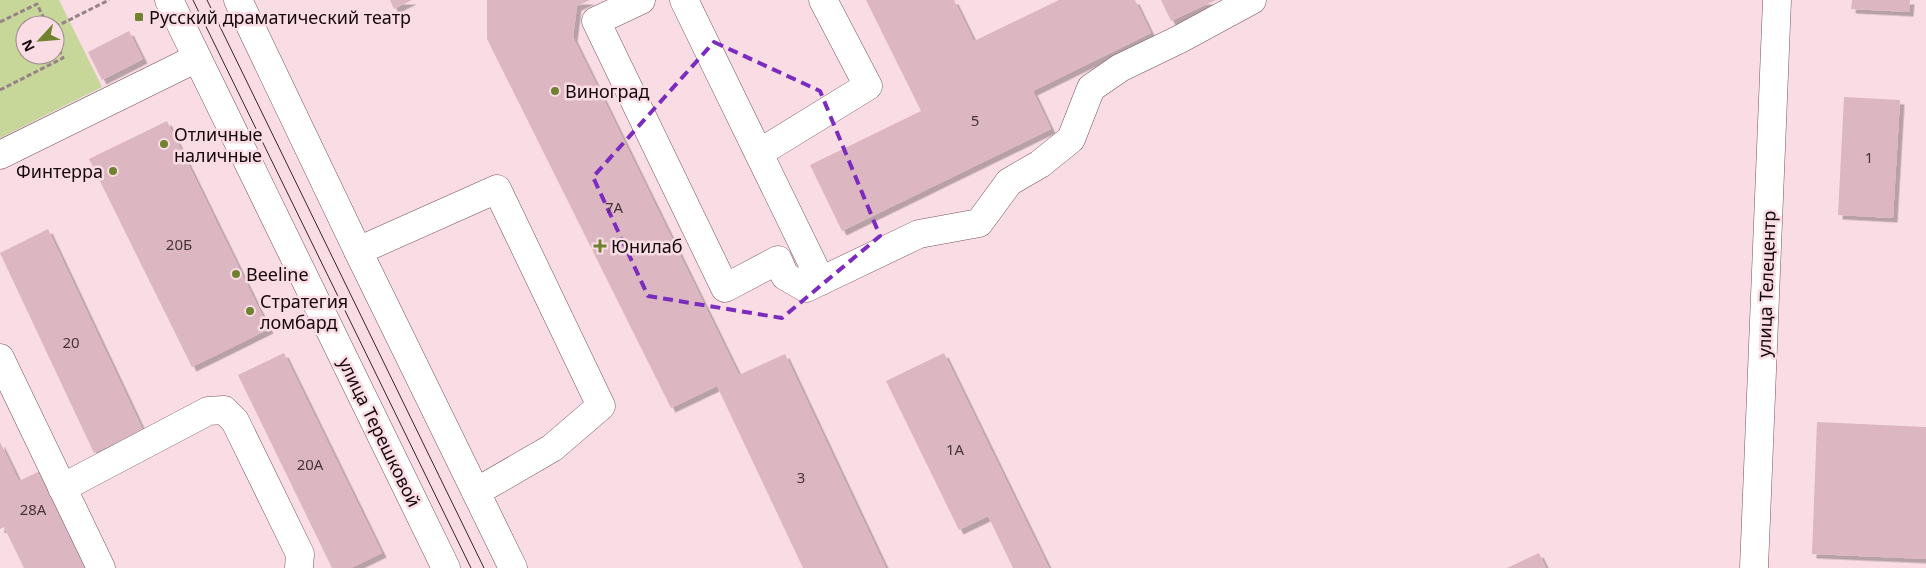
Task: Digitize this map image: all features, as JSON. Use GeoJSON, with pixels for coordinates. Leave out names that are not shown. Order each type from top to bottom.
{"type":"FeatureCollection","features":[{"type":"Feature","properties":{"kind":"street","name":"улица Терешковой"},"geometry":{"type":"LineString","coordinates":[[169,0],[446,568]]}},
{"type":"Feature","properties":{"kind":"street"},"geometry":{"type":"LineString","coordinates":[[684,0],[821,281]]}},
{"type":"Feature","properties":{"kind":"street"},"geometry":{"type":"LineString","coordinates":[[759,153],[868,86],[823,0]]}},
{"type":"Feature","properties":{"kind":"street"},"geometry":{"type":"LineString","coordinates":[[778,260],[785,276],[806,288],[919,234],[979,222],[1009,182],[1040,164],[1071,139],[1091,88],[1120,68],[1180,39],[1252,0]]}},
{"type":"Feature","properties":{"kind":"street","name":"улица Телецентр"},"geometry":{"type":"LineString","coordinates":[[1754,568],[1777,0]]}},
{"type":"Feature","properties":{"kind":"street"},"geometry":{"type":"LineString","coordinates":[[243,2],[358,252],[513,568]]}},
{"type":"Feature","properties":{"kind":"street"},"geometry":{"type":"LineString","coordinates":[[630,2],[596,21],[725,288],[804,246]]}},
{"type":"Feature","properties":{"kind":"street"},"geometry":{"type":"LineString","coordinates":[[0,155],[197,58]]}},
{"type":"Feature","properties":{"kind":"street"},"geometry":{"type":"LineString","coordinates":[[358,252],[497,189],[601,406],[552,448],[476,492]]}},
{"type":"Feature","properties":{"kind":"street"},"geometry":{"type":"LineString","coordinates":[[0,358],[8,397],[62,488],[101,568]]}},
{"type":"Feature","properties":{"kind":"street"},"geometry":{"type":"LineString","coordinates":[[62,488],[208,411],[224,410],[235,421],[300,554],[299,568]]}},
{"type":"Feature","properties":{"kind":"path"},"geometry":{"type":"LineString","coordinates":[[65,22],[109,0]]}},
{"type":"Feature","properties":{"kind":"path"},"geometry":{"type":"LineString","coordinates":[[0,22],[37,4],[43,15]]}},
{"type":"Feature","properties":{"kind":"path"},"geometry":{"type":"LineString","coordinates":[[0,90],[49,65]]}},
{"type":"Feature","properties":{"kind":"highlighted area"},"geometry":{"type":"Polygon","coordinates":[[[714,42],[820,91],[880,236],[782,318],[648,296],[593,177],[714,42]]]}},
{"type":"Feature","properties":{"kind":"green space"},"geometry":{"type":"Polygon","coordinates":[[[0,0],[59,0],[102,87],[0,138],[0,0]]]}},
{"type":"Feature","properties":{"kind":"building"},"geometry":{"type":"Polygon","coordinates":[[[390,0],[412,0],[394,9],[390,0]]]}},
{"type":"Feature","properties":{"kind":"building"},"geometry":{"type":"Polygon","coordinates":[[[487,0],[590,0],[577,6],[573,37],[739,375],[785,354],[886,568],[803,568],[717,386],[671,408],[487,39],[487,0]]]}},
{"type":"Feature","properties":{"kind":"building"},"geometry":{"type":"Polygon","coordinates":[[[866,0],[954,0],[974,41],[1059,0],[1135,0],[1151,33],[1033,91],[1051,129],[842,231],[810,165],[921,111],[866,0]]]}},
{"type":"Feature","properties":{"kind":"building"},"geometry":{"type":"Polygon","coordinates":[[[1161,0],[1216,0],[1171,21],[1161,0]]]}},
{"type":"Feature","properties":{"kind":"building"},"geometry":{"type":"Polygon","coordinates":[[[1852,0],[1910,0],[1909,12],[1851,9],[1852,0]]]}},
{"type":"Feature","properties":{"kind":"building"},"geometry":{"type":"Polygon","coordinates":[[[129,31],[143,59],[102,80],[88,52],[129,31]]]}},
{"type":"Feature","properties":{"kind":"building"},"geometry":{"type":"Polygon","coordinates":[[[1844,97],[1900,100],[1893,218],[1838,215],[1844,97]]]}},
{"type":"Feature","properties":{"kind":"building"},"geometry":{"type":"Polygon","coordinates":[[[167,121],[269,329],[192,367],[89,159],[167,121]]]}},
{"type":"Feature","properties":{"kind":"building"},"geometry":{"type":"Polygon","coordinates":[[[48,229],[143,430],[94,453],[0,253],[48,229]]]}},
{"type":"Feature","properties":{"kind":"building"},"geometry":{"type":"Polygon","coordinates":[[[284,353],[382,553],[351,568],[332,568],[238,375],[284,353]]]}},
{"type":"Feature","properties":{"kind":"building"},"geometry":{"type":"Polygon","coordinates":[[[944,353],[1049,568],[1013,568],[988,516],[959,530],[886,381],[944,353]]]}},
{"type":"Feature","properties":{"kind":"building"},"geometry":{"type":"Polygon","coordinates":[[[1817,422],[1926,427],[1926,559],[1812,554],[1817,422]]]}},
{"type":"Feature","properties":{"kind":"building"},"geometry":{"type":"Polygon","coordinates":[[[0,442],[19,481],[46,468],[94,568],[24,568],[4,527],[0,529],[0,442]]]}},
{"type":"Feature","properties":{"kind":"building"},"geometry":{"type":"Polygon","coordinates":[[[1539,553],[1546,568],[1507,568],[1539,553]]]}},
{"type":"Feature","properties":{"kind":"tram line"},"geometry":{"type":"LineString","coordinates":[[193,0],[471,568]]}},
{"type":"Feature","properties":{"kind":"tram line"},"geometry":{"type":"LineString","coordinates":[[207,0],[484,568]]}},
{"type":"Feature","properties":{"kind":"place","name":"Русский драматический театр"},"geometry":{"type":"Point","coordinates":[139,17]}},
{"type":"Feature","properties":{"kind":"place","name":"Виноград"},"geometry":{"type":"Point","coordinates":[555,91]}},
{"type":"Feature","properties":{"kind":"place","name":"Отличные наличные"},"geometry":{"type":"Point","coordinates":[164,144]}},
{"type":"Feature","properties":{"kind":"place","name":"Финтерра"},"geometry":{"type":"Point","coordinates":[113,171]}},
{"type":"Feature","properties":{"kind":"place","name":"Юнилаб"},"geometry":{"type":"Point","coordinates":[600,246]}},
{"type":"Feature","properties":{"kind":"place","name":"Beeline"},"geometry":{"type":"Point","coordinates":[236,274]}},
{"type":"Feature","properties":{"kind":"place","name":"Стратегия ломбард"},"geometry":{"type":"Point","coordinates":[250,311]}}]}
